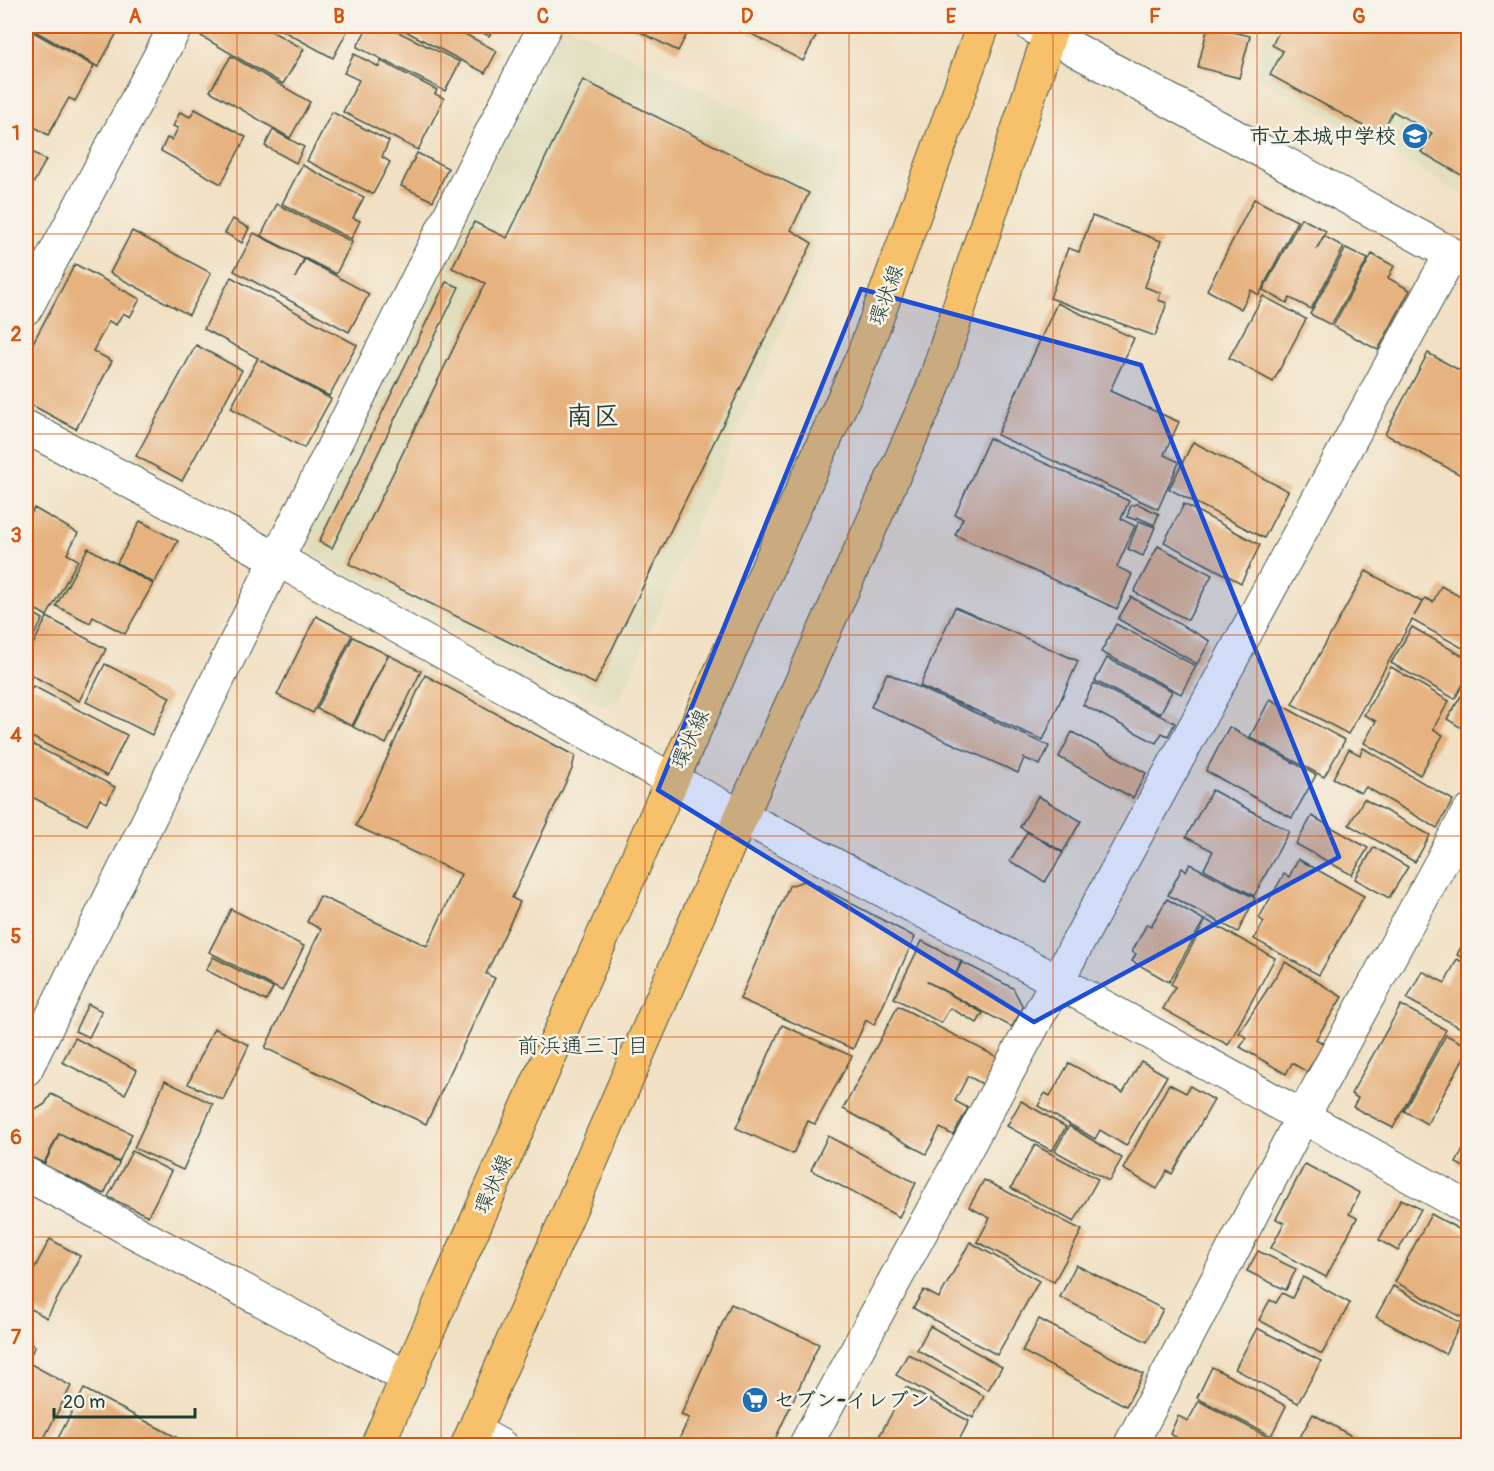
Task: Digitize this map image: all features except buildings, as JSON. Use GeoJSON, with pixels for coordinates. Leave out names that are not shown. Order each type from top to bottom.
{"type":"FeatureCollection","features":[{"type":"Feature","properties":{"kind":"main road","name":"環状線"},"geometry":{"type":"LineString","coordinates":[[377,1446],[864,353],[983,26]]}},
{"type":"Feature","properties":{"kind":"main road"},"geometry":{"type":"LineString","coordinates":[[481,1441],[741,817],[932,390],[1045,29]]}},
{"type":"Feature","properties":{"kind":"street"},"geometry":{"type":"LineString","coordinates":[[26,308],[176,26]]}},
{"type":"Feature","properties":{"kind":"street"},"geometry":{"type":"LineString","coordinates":[[26,1069],[277,559],[545,26]]}},
{"type":"Feature","properties":{"kind":"street"},"geometry":{"type":"LineString","coordinates":[[805,1446],[1057,981],[1460,258],[1045,29]]}},
{"type":"Feature","properties":{"kind":"street"},"geometry":{"type":"LineString","coordinates":[[26,427],[277,559],[672,780],[1057,981],[1468,1208]]}},
{"type":"Feature","properties":{"kind":"street"},"geometry":{"type":"LineString","coordinates":[[1130,1446],[1303,1116],[1468,813]]}},
{"type":"Feature","properties":{"kind":"street"},"geometry":{"type":"LineString","coordinates":[[26,1174],[408,1378]]}},
{"type":"Feature","properties":{"kind":"highlighted area"},"geometry":{"type":"Polygon","coordinates":[[[861,289],[1141,365],[1339,857],[1034,1022],[658,790],[861,289]]]}},
{"type":"Feature","properties":{"kind":"shaded area"},"geometry":{"type":"Polygon","coordinates":[[[562,26],[570,26],[840,158],[813,260],[620,699],[601,705],[314,556],[308,536],[562,26]]]}},
{"type":"Feature","properties":{"kind":"shaded area","name":"市立本城中学校"},"geometry":{"type":"Polygon","coordinates":[[[1267,26],[1468,26],[1468,198],[1254,74],[1267,26]]]}},
{"type":"Feature","properties":{"kind":"place","name":"市立本城中学校"},"geometry":{"type":"Point","coordinates":[1415,136]}},
{"type":"Feature","properties":{"kind":"place","name":"セブン-イレブン"},"geometry":{"type":"Point","coordinates":[755,1400]}},
{"type":"Feature","properties":{"kind":"district","name":"南区"},"geometry":{"type":"Point","coordinates":[593,416]}},
{"type":"Feature","properties":{"kind":"district","name":"前浜通三丁目"},"geometry":{"type":"Point","coordinates":[583,1045]}}]}
